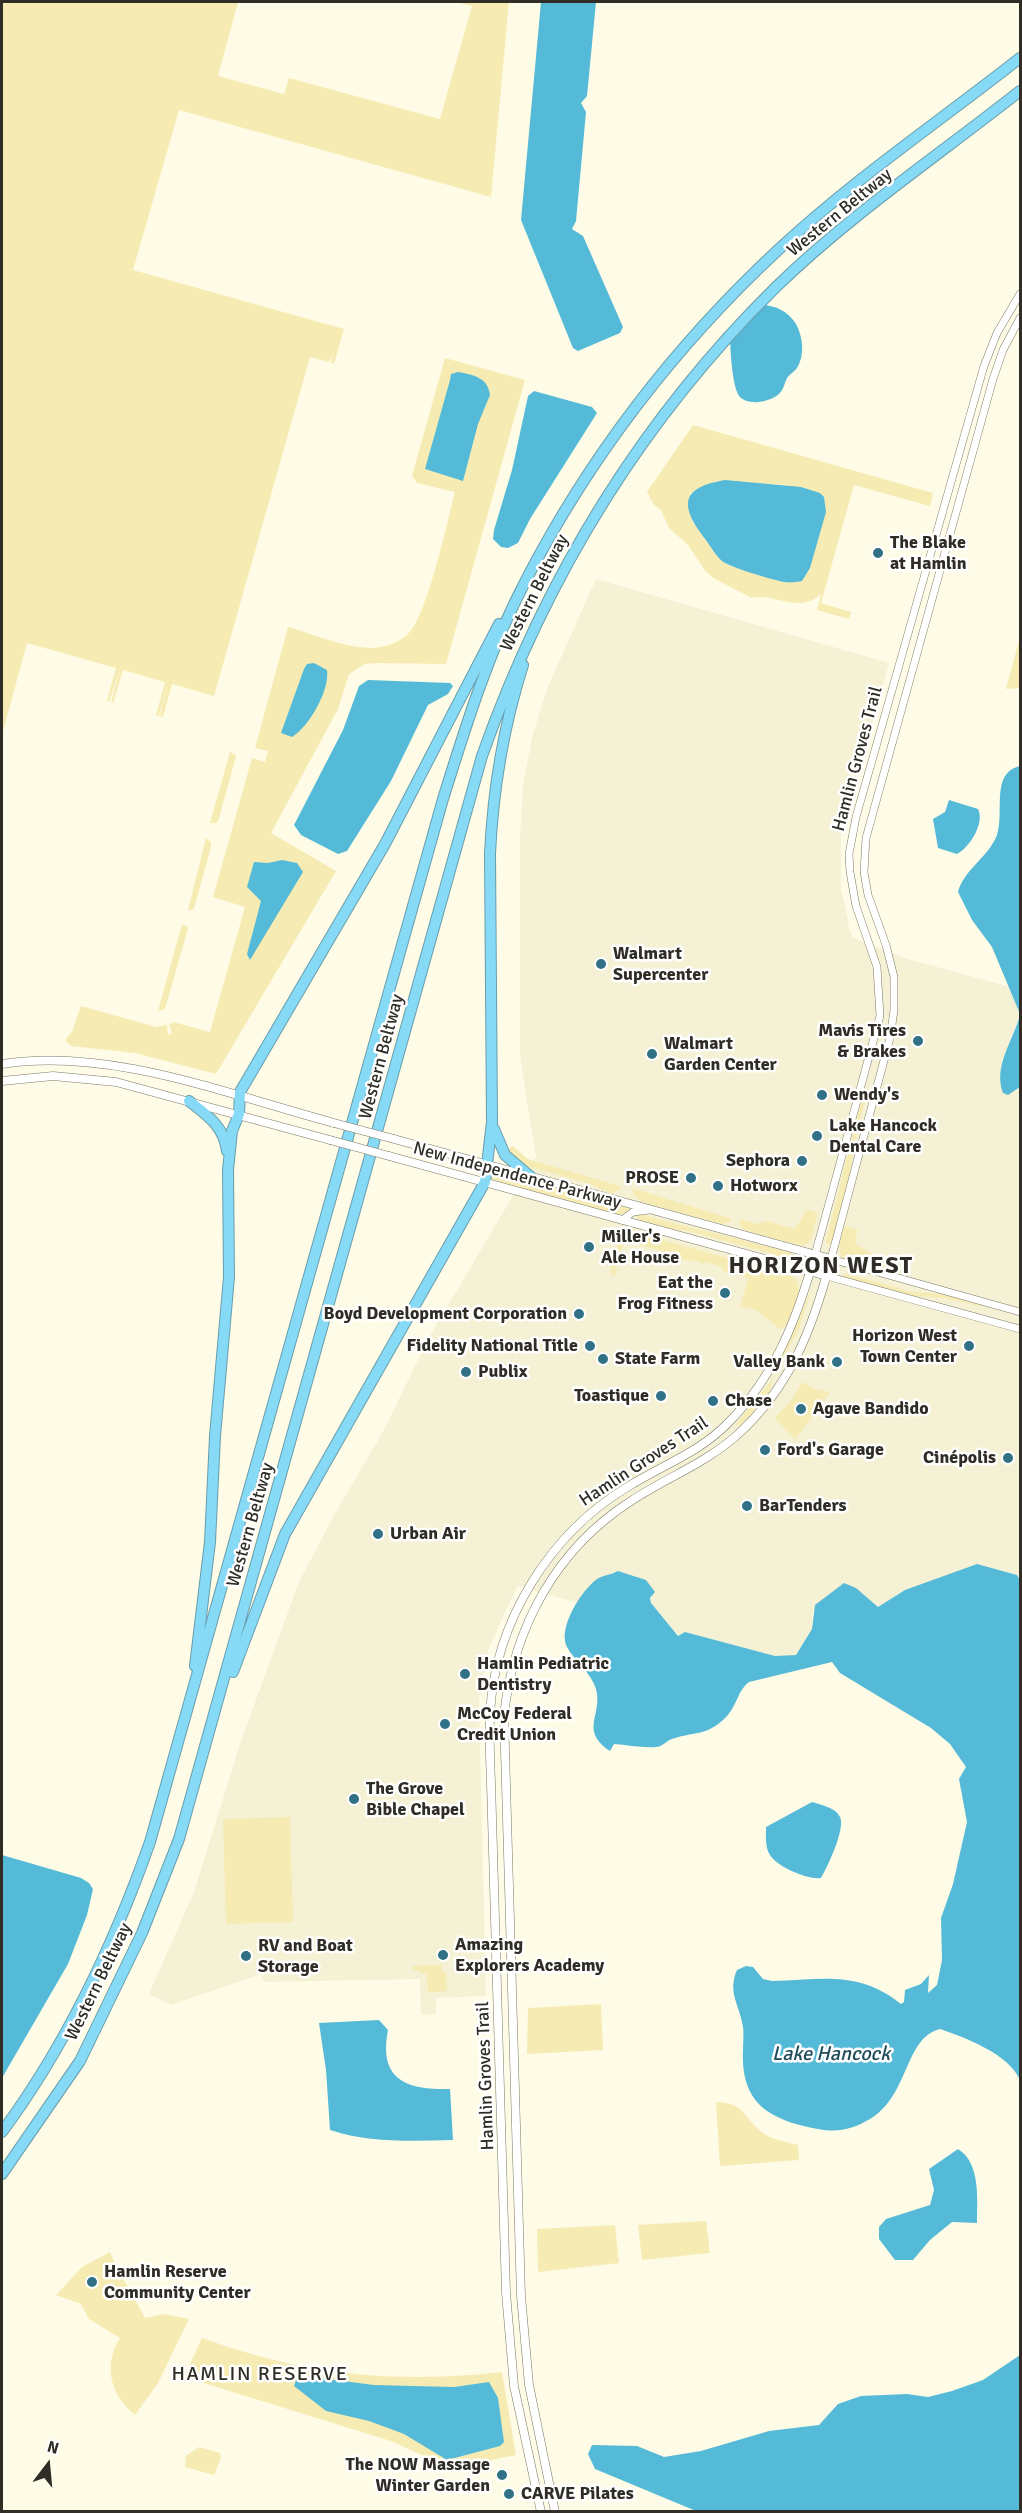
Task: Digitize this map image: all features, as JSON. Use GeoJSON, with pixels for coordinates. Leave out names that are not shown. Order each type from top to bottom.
{"type":"FeatureCollection","features":[{"type":"Feature","properties":{"kind":"highway","name":"Western Beltway"},"geometry":{"type":"LineString","coordinates":[[2,2132],[57,2047],[102,1960],[143,1863],[179,1746],[443,799],[472,705],[524,584],[550,535],[648,390],[747,279],[810,222],[1020,58]]}},
{"type":"Feature","properties":{"kind":"highway","name":"Western Beltway"},"geometry":{"type":"LineString","coordinates":[[2,2174],[30,2137],[80,2061],[115,1993],[163,1884],[179,1839],[482,756],[505,691],[535,625],[596,513],[634,453],[714,352],[776,287],[827,242],[1020,91]]}},
{"type":"Feature","properties":{"kind":"highway"},"geometry":{"type":"LineString","coordinates":[[228,1170],[232,1131],[239,1114],[241,1088],[385,844],[501,620],[524,584]]}},
{"type":"Feature","properties":{"kind":"highway"},"geometry":{"type":"LineString","coordinates":[[214,1719],[285,1534],[485,1182],[492,1122],[490,855],[492,812],[504,730],[535,625]]}},
{"type":"Feature","properties":{"kind":"highway"},"geometry":{"type":"LineString","coordinates":[[179,1746],[195,1664],[210,1542],[215,1436],[229,1277],[226,1143],[220,1128],[189,1101]]}},
{"type":"Feature","properties":{"kind":"highway"},"geometry":{"type":"LineString","coordinates":[[492,1122],[498,1144],[505,1155],[531,1178]]}},
{"type":"Feature","properties":{"kind":"main road","name":"New Independence Parkway"},"geometry":{"type":"LineString","coordinates":[[2,1064],[31,1059],[78,1060],[120,1065],[831,1259]]}},
{"type":"Feature","properties":{"kind":"main road","name":"New Independence Parkway"},"geometry":{"type":"LineString","coordinates":[[2,1081],[53,1076],[84,1077],[116,1082],[827,1276]]}},
{"type":"Feature","properties":{"kind":"main road","name":"Hamlin Groves Trail"},"geometry":{"type":"LineString","coordinates":[[541,2511],[514,2386],[506,2293],[490,1714],[498,1663],[511,1622],[534,1578],[577,1525],[629,1485],[701,1446],[729,1423],[751,1397],[786,1343],[815,1255]]}},
{"type":"Feature","properties":{"kind":"main road","name":"Hamlin Groves Trail"},"geometry":{"type":"LineString","coordinates":[[555,2511],[529,2385],[521,2296],[504,1739],[504,1716],[511,1668],[524,1629],[546,1587],[588,1534],[633,1500],[711,1456],[743,1430],[773,1396],[808,1337],[831,1259]]}},
{"type":"Feature","properties":{"kind":"street","name":"Hamlin Groves Trail"},"geometry":{"type":"LineString","coordinates":[[815,1255],[880,1016],[877,967],[856,906],[850,872],[854,826],[984,366],[997,333],[1020,294]]}},
{"type":"Feature","properties":{"kind":"street","name":"Hamlin Groves Trail"},"geometry":{"type":"LineString","coordinates":[[831,1259],[890,1038],[894,1010],[894,977],[868,895],[864,872],[866,838],[993,379],[1003,350],[1020,318]]}},
{"type":"Feature","properties":{"kind":"street"},"geometry":{"type":"LineString","coordinates":[[622,1220],[633,1212],[652,1210]]}},
{"type":"Feature","properties":{"kind":"street","name":"New Independence Parkway"},"geometry":{"type":"LineString","coordinates":[[831,1259],[1020,1311]]}},
{"type":"Feature","properties":{"kind":"street","name":"New Independence Parkway"},"geometry":{"type":"LineString","coordinates":[[827,1276],[1020,1329]]}},
{"type":"Feature","properties":{"kind":"shaded area"},"geometry":{"type":"Polygon","coordinates":[[[2,2],[238,2],[218,76],[284,94],[289,78],[440,119],[472,6],[456,2],[509,2],[491,197],[179,110],[133,270],[344,329],[334,364],[331,363],[333,355],[329,362],[310,357],[214,696],[172,684],[163,717],[160,716],[168,683],[159,716],[156,715],[165,682],[123,670],[113,703],[111,702],[120,669],[109,702],[107,701],[116,668],[27,643],[2,735],[2,2]]]}},
{"type":"Feature","properties":{"kind":"shaded area"},"geometry":{"type":"Polygon","coordinates":[[[445,358],[525,380],[446,664],[365,664],[349,674],[338,709],[271,833],[336,871],[216,1074],[135,1053],[71,1046],[65,1040],[72,1032],[81,1006],[156,1027],[167,1025],[168,1035],[172,1033],[169,1025],[173,1022],[210,1032],[245,907],[213,897],[252,758],[265,762],[268,751],[255,748],[288,627],[348,645],[369,648],[384,646],[399,641],[407,635],[422,610],[429,590],[455,492],[417,483],[412,476],[445,358]]]}},
{"type":"Feature","properties":{"kind":"shaded area"},"geometry":{"type":"Polygon","coordinates":[[[693,425],[933,493],[930,506],[854,485],[821,603],[851,612],[849,619],[817,610],[821,594],[804,603],[752,598],[715,579],[706,572],[688,545],[669,528],[661,510],[654,505],[647,492],[693,425]],[[717,481],[690,493],[692,521],[718,557],[728,565],[785,582],[799,582],[820,493],[784,485],[717,481]]]}},
{"type":"Feature","properties":{"kind":"shaded area"},"geometry":{"type":"Polygon","coordinates":[[[596,579],[889,663],[841,834],[841,889],[849,924],[847,924],[853,938],[904,958],[1007,986],[1017,1001],[1020,1014],[1001,1063],[1015,1092],[1020,1087],[1020,1580],[1017,1575],[977,1564],[905,1590],[878,1607],[856,1588],[813,1609],[812,1629],[796,1655],[775,1656],[685,1632],[678,1636],[651,1603],[652,1594],[646,1580],[619,1571],[601,1577],[586,1590],[579,1603],[517,1586],[489,1648],[479,1701],[486,1996],[436,1998],[436,2014],[421,2015],[420,1979],[264,1982],[261,1974],[171,2005],[149,1994],[194,1892],[241,1741],[299,1582],[333,1517],[384,1430],[428,1339],[536,1157],[520,1056],[520,838],[523,785],[532,738],[547,689],[596,579]]]}},
{"type":"Feature","properties":{"kind":"shaded area"},"geometry":{"type":"Polygon","coordinates":[[[1020,637],[1020,688],[1006,689],[1020,637]]]}},
{"type":"Feature","properties":{"kind":"shaded area"},"geometry":{"type":"Polygon","coordinates":[[[230,752],[236,755],[219,818],[217,823],[210,823],[230,752]]]}},
{"type":"Feature","properties":{"kind":"shaded area"},"geometry":{"type":"Polygon","coordinates":[[[206,838],[211,842],[211,847],[195,905],[193,910],[188,910],[206,838]]]}},
{"type":"Feature","properties":{"kind":"shaded area"},"geometry":{"type":"Polygon","coordinates":[[[182,924],[188,927],[187,932],[165,1009],[158,1011],[182,924]]]}},
{"type":"Feature","properties":{"kind":"shaded area"},"geometry":{"type":"Polygon","coordinates":[[[868,1088],[852,1156],[851,1171],[832,1242],[828,1245],[826,1240],[865,1090],[868,1088]]]}},
{"type":"Feature","properties":{"kind":"shaded area"},"geometry":{"type":"Polygon","coordinates":[[[513,1146],[528,1159],[623,1187],[612,1194],[587,1183],[522,1165],[506,1150],[513,1146]]]}},
{"type":"Feature","properties":{"kind":"shaded area"},"geometry":{"type":"Polygon","coordinates":[[[491,1172],[633,1209],[619,1215],[490,1179],[491,1172]]]}},
{"type":"Feature","properties":{"kind":"shaded area"},"geometry":{"type":"Polygon","coordinates":[[[632,1188],[732,1219],[722,1224],[642,1202],[634,1196],[632,1188]]]}},
{"type":"Feature","properties":{"kind":"shaded area"},"geometry":{"type":"Polygon","coordinates":[[[807,1209],[818,1213],[811,1241],[803,1246],[747,1231],[741,1227],[739,1219],[758,1224],[766,1221],[795,1229],[807,1209]]]}},
{"type":"Feature","properties":{"kind":"shaded area"},"geometry":{"type":"Polygon","coordinates":[[[639,1214],[793,1253],[800,1258],[794,1260],[685,1230],[669,1229],[639,1220],[636,1216],[639,1214]]]}},
{"type":"Feature","properties":{"kind":"shaded area"},"geometry":{"type":"Polygon","coordinates":[[[844,1226],[858,1230],[855,1240],[857,1245],[876,1256],[875,1259],[892,1263],[890,1272],[841,1257],[839,1247],[844,1226]]]}},
{"type":"Feature","properties":{"kind":"shaded area"},"geometry":{"type":"Polygon","coordinates":[[[630,1227],[645,1235],[792,1276],[799,1286],[794,1315],[781,1330],[756,1310],[738,1306],[741,1305],[748,1278],[722,1271],[723,1267],[705,1262],[701,1265],[701,1262],[681,1259],[681,1257],[624,1240],[615,1276],[612,1275],[610,1272],[621,1232],[630,1227]]]}},
{"type":"Feature","properties":{"kind":"shaded area"},"geometry":{"type":"Polygon","coordinates":[[[844,1273],[912,1292],[943,1294],[988,1308],[943,1298],[913,1296],[848,1278],[843,1276],[844,1273]]]}},
{"type":"Feature","properties":{"kind":"shaded area"},"geometry":{"type":"Polygon","coordinates":[[[812,1288],[799,1329],[774,1376],[768,1396],[739,1427],[736,1427],[740,1424],[735,1425],[772,1380],[812,1288]]]}},
{"type":"Feature","properties":{"kind":"shaded area"},"geometry":{"type":"Polygon","coordinates":[[[803,1382],[815,1389],[830,1392],[795,1440],[775,1418],[803,1382]]]}},
{"type":"Feature","properties":{"kind":"shaded area"},"geometry":{"type":"Polygon","coordinates":[[[290,1817],[293,1922],[226,1924],[223,1819],[290,1817]]]}},
{"type":"Feature","properties":{"kind":"shaded area"},"geometry":{"type":"Polygon","coordinates":[[[442,1965],[442,1972],[446,1972],[447,1991],[428,1993],[427,1974],[412,1969],[412,1966],[442,1965]]]}},
{"type":"Feature","properties":{"kind":"shaded area"},"geometry":{"type":"Polygon","coordinates":[[[601,2004],[603,2050],[527,2054],[528,2008],[601,2004]]]}},
{"type":"Feature","properties":{"kind":"shaded area"},"geometry":{"type":"Polygon","coordinates":[[[716,2102],[738,2108],[767,2136],[798,2145],[799,2160],[720,2166],[716,2102]]]}},
{"type":"Feature","properties":{"kind":"shaded area"},"geometry":{"type":"Polygon","coordinates":[[[706,2221],[710,2253],[642,2260],[638,2225],[706,2221]]]}},
{"type":"Feature","properties":{"kind":"shaded area"},"geometry":{"type":"Polygon","coordinates":[[[615,2225],[619,2263],[538,2272],[537,2229],[615,2225]]]}},
{"type":"Feature","properties":{"kind":"shaded area"},"geometry":{"type":"Polygon","coordinates":[[[110,2252],[145,2318],[164,2314],[189,2319],[158,2383],[135,2415],[120,2398],[112,2379],[112,2359],[120,2338],[89,2319],[81,2304],[56,2295],[82,2267],[110,2252]]]}},
{"type":"Feature","properties":{"kind":"shaded area"},"geometry":{"type":"Polygon","coordinates":[[[202,2338],[277,2361],[350,2373],[424,2377],[502,2372],[516,2455],[442,2470],[422,2455],[391,2441],[184,2377],[202,2338]]]}},
{"type":"Feature","properties":{"kind":"shaded area"},"geometry":{"type":"Polygon","coordinates":[[[199,2447],[220,2453],[221,2458],[214,2475],[185,2467],[186,2456],[199,2447]]]}},
{"type":"Feature","properties":{"kind":"water"},"geometry":{"type":"Polygon","coordinates":[[[541,2],[596,2],[587,96],[581,103],[586,112],[576,221],[572,229],[583,236],[623,327],[620,333],[578,351],[573,348],[521,220],[541,2]]]}},
{"type":"Feature","properties":{"kind":"water"},"geometry":{"type":"Polygon","coordinates":[[[761,305],[781,310],[793,319],[800,335],[802,352],[800,363],[787,378],[779,394],[765,401],[754,402],[744,400],[737,392],[732,367],[730,334],[761,305]]]}},
{"type":"Feature","properties":{"kind":"water"},"geometry":{"type":"Polygon","coordinates":[[[458,372],[479,378],[486,384],[490,395],[478,424],[463,481],[425,469],[451,374],[458,372]]]}},
{"type":"Feature","properties":{"kind":"water"},"geometry":{"type":"Polygon","coordinates":[[[534,391],[592,407],[597,413],[530,519],[518,543],[508,548],[501,547],[493,539],[494,530],[512,470],[528,396],[534,391]]]}},
{"type":"Feature","properties":{"kind":"water"},"geometry":{"type":"Polygon","coordinates":[[[725,480],[801,487],[820,493],[824,497],[826,512],[810,568],[802,581],[786,582],[761,576],[726,564],[716,555],[694,523],[688,505],[693,492],[711,483],[725,480]]]}},
{"type":"Feature","properties":{"kind":"water"},"geometry":{"type":"Polygon","coordinates":[[[314,663],[327,670],[322,697],[299,732],[292,737],[281,733],[304,669],[307,664],[314,663]]]}},
{"type":"Feature","properties":{"kind":"water"},"geometry":{"type":"Polygon","coordinates":[[[368,680],[450,683],[453,686],[448,694],[428,705],[391,781],[347,851],[338,854],[301,835],[294,825],[343,730],[359,686],[368,680]]]}},
{"type":"Feature","properties":{"kind":"water"},"geometry":{"type":"Polygon","coordinates":[[[1020,766],[1020,1014],[992,947],[972,920],[958,892],[965,877],[988,850],[997,835],[1002,785],[1011,770],[1020,766]]]}},
{"type":"Feature","properties":{"kind":"water"},"geometry":{"type":"Polygon","coordinates":[[[949,800],[978,809],[980,815],[975,834],[967,846],[957,854],[938,848],[933,819],[945,812],[949,800]]]}},
{"type":"Feature","properties":{"kind":"water"},"geometry":{"type":"Polygon","coordinates":[[[282,860],[297,863],[303,872],[250,960],[247,954],[261,901],[247,887],[254,862],[268,863],[282,860]]]}},
{"type":"Feature","properties":{"kind":"water"},"geometry":{"type":"Polygon","coordinates":[[[1020,1015],[1020,1087],[1008,1095],[1003,1093],[1000,1073],[1020,1015]]]}},
{"type":"Feature","properties":{"kind":"water","name":"Lake Hancock"},"geometry":{"type":"Polygon","coordinates":[[[977,1564],[1017,1575],[1020,1580],[1020,2080],[1007,2062],[997,2055],[974,2042],[940,2029],[928,2034],[920,2043],[893,2096],[883,2109],[870,2119],[851,2128],[839,2130],[818,2129],[791,2123],[773,2115],[760,2105],[747,2083],[743,2067],[743,2027],[733,1985],[737,1970],[746,1966],[753,1967],[763,1979],[772,1981],[839,1979],[854,1982],[885,1993],[901,2004],[904,2002],[905,1990],[921,1984],[929,1975],[928,1993],[937,1985],[942,1960],[941,1918],[953,1884],[967,1822],[959,1779],[966,1767],[950,1744],[931,1728],[840,1673],[832,1662],[749,1682],[742,1689],[727,1716],[707,1730],[672,1739],[658,1747],[614,1744],[610,1751],[601,1743],[594,1729],[597,1698],[594,1683],[567,1647],[565,1630],[568,1620],[578,1600],[591,1584],[599,1578],[618,1571],[646,1580],[655,1592],[650,1598],[651,1603],[678,1636],[685,1632],[775,1656],[796,1655],[812,1629],[815,1605],[844,1583],[856,1588],[878,1607],[905,1590],[977,1564]]]}},
{"type":"Feature","properties":{"kind":"water"},"geometry":{"type":"Polygon","coordinates":[[[812,1802],[835,1811],[841,1822],[835,1848],[821,1878],[793,1872],[779,1864],[768,1852],[767,1845],[766,1827],[812,1802]]]}},
{"type":"Feature","properties":{"kind":"water"},"geometry":{"type":"Polygon","coordinates":[[[2,1855],[81,1878],[93,1889],[87,1915],[68,1964],[2,2078],[2,1855]]]}},
{"type":"Feature","properties":{"kind":"water"},"geometry":{"type":"Polygon","coordinates":[[[379,2020],[388,2030],[386,2047],[388,2061],[392,2071],[400,2079],[421,2087],[450,2089],[453,2140],[375,2139],[330,2130],[326,2070],[319,2023],[379,2020]]]}},
{"type":"Feature","properties":{"kind":"water"},"geometry":{"type":"Polygon","coordinates":[[[958,2149],[971,2163],[974,2173],[977,2223],[952,2222],[930,2240],[913,2260],[895,2260],[879,2239],[879,2227],[886,2219],[930,2205],[934,2190],[929,2169],[958,2149]]]}},
{"type":"Feature","properties":{"kind":"water"},"geometry":{"type":"Polygon","coordinates":[[[1020,2355],[1020,2511],[696,2511],[595,2469],[588,2454],[592,2445],[637,2446],[664,2457],[701,2451],[769,2431],[819,2425],[838,2404],[861,2396],[907,2394],[928,2397],[952,2391],[983,2380],[1020,2355]]]}},
{"type":"Feature","properties":{"kind":"water"},"geometry":{"type":"Polygon","coordinates":[[[297,2377],[374,2385],[454,2387],[489,2382],[498,2398],[504,2442],[500,2446],[447,2460],[404,2434],[369,2421],[326,2411],[294,2386],[297,2377]]]}},
{"type":"Feature","properties":{"kind":"place","name":"The Blake at Hamlin"},"geometry":{"type":"Point","coordinates":[878,553]}},
{"type":"Feature","properties":{"kind":"place","name":"Walmart Supercenter"},"geometry":{"type":"Point","coordinates":[601,964]}},
{"type":"Feature","properties":{"kind":"place","name":"Mavis Tires & Brakes"},"geometry":{"type":"Point","coordinates":[918,1041]}},
{"type":"Feature","properties":{"kind":"place","name":"Walmart Garden Center"},"geometry":{"type":"Point","coordinates":[652,1054]}},
{"type":"Feature","properties":{"kind":"place","name":"Wendy's"},"geometry":{"type":"Point","coordinates":[822,1095]}},
{"type":"Feature","properties":{"kind":"place","name":"Lake Hancock Dental Care"},"geometry":{"type":"Point","coordinates":[817,1136]}},
{"type":"Feature","properties":{"kind":"place","name":"Sephora"},"geometry":{"type":"Point","coordinates":[802,1161]}},
{"type":"Feature","properties":{"kind":"place","name":"PROSE"},"geometry":{"type":"Point","coordinates":[691,1178]}},
{"type":"Feature","properties":{"kind":"place","name":"Hotworx"},"geometry":{"type":"Point","coordinates":[718,1186]}},
{"type":"Feature","properties":{"kind":"place","name":"Miller's Ale House"},"geometry":{"type":"Point","coordinates":[589,1247]}},
{"type":"Feature","properties":{"kind":"place","name":"Eat the Frog Fitness"},"geometry":{"type":"Point","coordinates":[725,1293]}},
{"type":"Feature","properties":{"kind":"place","name":"Boyd Development Corporation"},"geometry":{"type":"Point","coordinates":[579,1314]}},
{"type":"Feature","properties":{"kind":"place","name":"Fidelity National Title"},"geometry":{"type":"Point","coordinates":[590,1346]}},
{"type":"Feature","properties":{"kind":"place","name":"Horizon West Town Center"},"geometry":{"type":"Point","coordinates":[969,1346]}},
{"type":"Feature","properties":{"kind":"place","name":"State Farm"},"geometry":{"type":"Point","coordinates":[603,1359]}},
{"type":"Feature","properties":{"kind":"place","name":"Valley Bank"},"geometry":{"type":"Point","coordinates":[837,1362]}},
{"type":"Feature","properties":{"kind":"place","name":"Publix"},"geometry":{"type":"Point","coordinates":[466,1372]}},
{"type":"Feature","properties":{"kind":"place","name":"Toastique"},"geometry":{"type":"Point","coordinates":[661,1396]}},
{"type":"Feature","properties":{"kind":"place","name":"Chase"},"geometry":{"type":"Point","coordinates":[713,1401]}},
{"type":"Feature","properties":{"kind":"place","name":"Agave Bandido"},"geometry":{"type":"Point","coordinates":[801,1409]}},
{"type":"Feature","properties":{"kind":"place","name":"Ford's Garage"},"geometry":{"type":"Point","coordinates":[765,1450]}},
{"type":"Feature","properties":{"kind":"place","name":"Cinépolis"},"geometry":{"type":"Point","coordinates":[1008,1458]}},
{"type":"Feature","properties":{"kind":"place","name":"BarTenders"},"geometry":{"type":"Point","coordinates":[747,1506]}},
{"type":"Feature","properties":{"kind":"place","name":"Urban Air"},"geometry":{"type":"Point","coordinates":[378,1534]}},
{"type":"Feature","properties":{"kind":"place","name":"Hamlin Pediatric Dentistry"},"geometry":{"type":"Point","coordinates":[465,1674]}},
{"type":"Feature","properties":{"kind":"place","name":"McCoy Federal Credit Union"},"geometry":{"type":"Point","coordinates":[445,1724]}},
{"type":"Feature","properties":{"kind":"place","name":"The Grove Bible Chapel"},"geometry":{"type":"Point","coordinates":[354,1799]}},
{"type":"Feature","properties":{"kind":"place","name":"Amazing Explorers Academy"},"geometry":{"type":"Point","coordinates":[443,1955]}},
{"type":"Feature","properties":{"kind":"place","name":"RV and Boat Storage"},"geometry":{"type":"Point","coordinates":[246,1956]}},
{"type":"Feature","properties":{"kind":"place","name":"Hamlin Reserve Community Center"},"geometry":{"type":"Point","coordinates":[92,2282]}},
{"type":"Feature","properties":{"kind":"place","name":"The NOW Massage Winter Garden"},"geometry":{"type":"Point","coordinates":[502,2475]}},
{"type":"Feature","properties":{"kind":"place","name":"CARVE Pilates"},"geometry":{"type":"Point","coordinates":[509,2494]}},
{"type":"Feature","properties":{"kind":"district","name":"HORIZON WEST"},"geometry":{"type":"Point","coordinates":[821,1267]}},
{"type":"Feature","properties":{"kind":"district","name":"HAMLIN RESERVE"},"geometry":{"type":"Point","coordinates":[260,2375]}}]}
